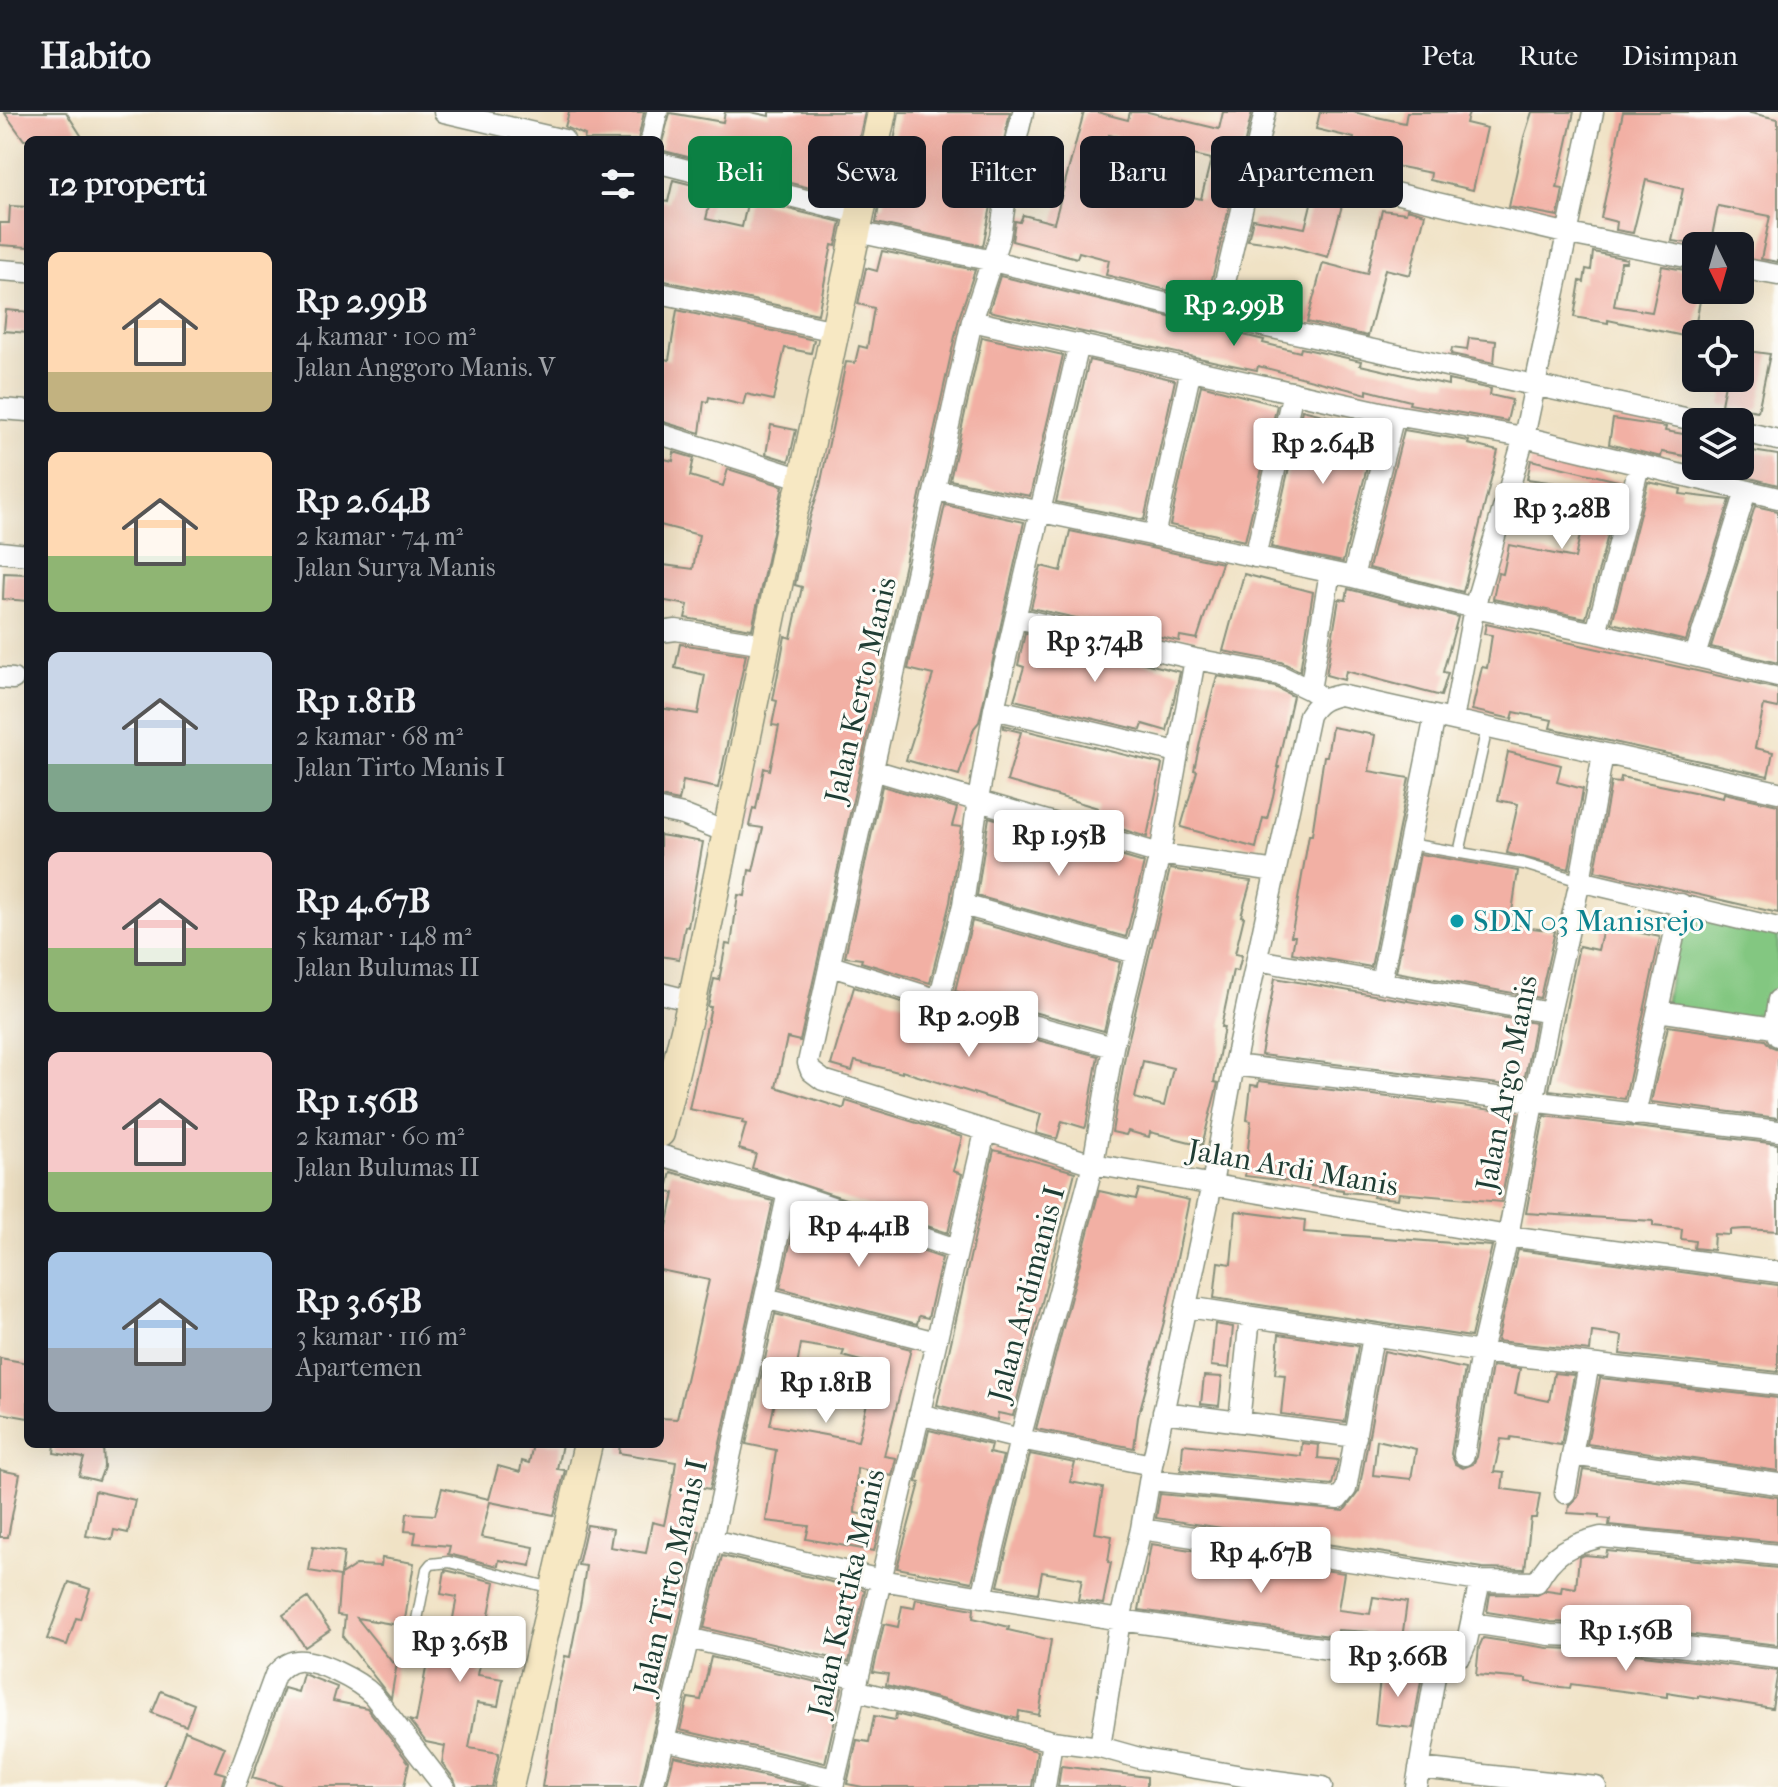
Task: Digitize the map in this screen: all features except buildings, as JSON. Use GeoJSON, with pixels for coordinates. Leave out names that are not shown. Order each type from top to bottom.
{"type":"FeatureCollection","features":[{"type":"Feature","properties":{"kind":"main road"},"geometry":{"type":"LineString","coordinates":[[664,1116],[692,1001],[765,644],[882,112]]}},
{"type":"Feature","properties":{"kind":"main road"},"geometry":{"type":"LineString","coordinates":[[509,1787],[587,1448]]}},
{"type":"Feature","properties":{"kind":"street"},"geometry":{"type":"LineString","coordinates":[[444,112],[547,136]]}},
{"type":"Feature","properties":{"kind":"street"},"geometry":{"type":"LineString","coordinates":[[652,136],[657,112]]}},
{"type":"Feature","properties":{"kind":"street","name":"Jalan Kerto Manis"},"geometry":{"type":"LineString","coordinates":[[811,1071],[808,1063],[972,321],[1000,236],[1012,158],[1023,112]]}},
{"type":"Feature","properties":{"kind":"street"},"geometry":{"type":"LineString","coordinates":[[1260,136],[1265,112]]}},
{"type":"Feature","properties":{"kind":"street"},"geometry":{"type":"LineString","coordinates":[[1381,982],[1409,844],[1524,437],[1593,112]]}},
{"type":"Feature","properties":{"kind":"street"},"geometry":{"type":"LineString","coordinates":[[664,164],[993,261],[1217,316],[1682,418]]}},
{"type":"Feature","properties":{"kind":"street"},"geometry":{"type":"LineString","coordinates":[[1403,195],[1569,234],[1682,256]]}},
{"type":"Feature","properties":{"kind":"street"},"geometry":{"type":"LineString","coordinates":[[1217,316],[1243,208]]}},
{"type":"Feature","properties":{"kind":"street"},"geometry":{"type":"LineString","coordinates":[[0,270],[24,272]]}},
{"type":"Feature","properties":{"kind":"street"},"geometry":{"type":"LineString","coordinates":[[1754,271],[1778,275]]}},
{"type":"Feature","properties":{"kind":"street"},"geometry":{"type":"LineString","coordinates":[[664,294],[835,331]]}},
{"type":"Feature","properties":{"kind":"street"},"geometry":{"type":"LineString","coordinates":[[972,321],[1394,415],[1524,437],[1778,498]]}},
{"type":"Feature","properties":{"kind":"street"},"geometry":{"type":"LineString","coordinates":[[939,1000],[963,905],[994,709],[1079,344]]}},
{"type":"Feature","properties":{"kind":"street"},"geometry":{"type":"LineString","coordinates":[[1154,536],[1191,369]]}},
{"type":"Feature","properties":{"kind":"street"},"geometry":{"type":"LineString","coordinates":[[1255,557],[1293,392]]}},
{"type":"Feature","properties":{"kind":"street"},"geometry":{"type":"LineString","coordinates":[[0,409],[24,411]]}},
{"type":"Feature","properties":{"kind":"street"},"geometry":{"type":"LineString","coordinates":[[1353,577],[1394,415]]}},
{"type":"Feature","properties":{"kind":"street"},"geometry":{"type":"LineString","coordinates":[[1754,434],[1778,440]]}},
{"type":"Feature","properties":{"kind":"street"},"geometry":{"type":"LineString","coordinates":[[664,435],[803,479]]}},
{"type":"Feature","properties":{"kind":"street"},"geometry":{"type":"LineString","coordinates":[[1596,633],[1639,466]]}},
{"type":"Feature","properties":{"kind":"street"},"geometry":{"type":"LineString","coordinates":[[936,490],[1353,577],[1474,608],[1778,676]]}},
{"type":"Feature","properties":{"kind":"street"},"geometry":{"type":"LineString","coordinates":[[1695,656],[1746,491]]}},
{"type":"Feature","properties":{"kind":"street"},"geometry":{"type":"LineString","coordinates":[[0,552],[24,555]]}},
{"type":"Feature","properties":{"kind":"street"},"geometry":{"type":"LineString","coordinates":[[1100,1747],[1120,1620],[1188,1307],[1234,1065],[1309,715],[1316,703],[1330,572]]}},
{"type":"Feature","properties":{"kind":"street"},"geometry":{"type":"LineString","coordinates":[[1017,618],[1279,675],[1317,695],[1340,695],[1778,792]]}},
{"type":"Feature","properties":{"kind":"street"},"geometry":{"type":"LineString","coordinates":[[664,632],[676,630],[765,644]]}},
{"type":"Feature","properties":{"kind":"street","name":"Jalan Ardimanis I"},"geometry":{"type":"LineString","coordinates":[[982,1597],[1020,1439],[1093,1164],[1113,1047],[1160,854],[1195,659]]}},
{"type":"Feature","properties":{"kind":"street"},"geometry":{"type":"LineString","coordinates":[[994,709],[1177,752]]}},
{"type":"Feature","properties":{"kind":"street","name":"Jalan Argo Manis"},"geometry":{"type":"LineString","coordinates":[[1464,1455],[1481,1352],[1508,1236],[1603,754]]}},
{"type":"Feature","properties":{"kind":"street"},"geometry":{"type":"LineString","coordinates":[[873,770],[1160,854],[1276,871]]}},
{"type":"Feature","properties":{"kind":"street"},"geometry":{"type":"LineString","coordinates":[[664,811],[726,832]]}},
{"type":"Feature","properties":{"kind":"street"},"geometry":{"type":"LineString","coordinates":[[1580,881],[1778,928]]}},
{"type":"Feature","properties":{"kind":"street"},"geometry":{"type":"LineString","coordinates":[[1635,1115],[1681,904]]}},
{"type":"Feature","properties":{"kind":"street"},"geometry":{"type":"LineString","coordinates":[[963,905],[1136,953]]}},
{"type":"Feature","properties":{"kind":"street"},"geometry":{"type":"LineString","coordinates":[[1257,960],[1550,1013]]}},
{"type":"Feature","properties":{"kind":"street"},"geometry":{"type":"LineString","coordinates":[[831,966],[939,1000],[1113,1047]]}},
{"type":"Feature","properties":{"kind":"street"},"geometry":{"type":"LineString","coordinates":[[664,994],[692,1001]]}},
{"type":"Feature","properties":{"kind":"street"},"geometry":{"type":"LineString","coordinates":[[1658,1011],[1776,1032],[1778,1000]]}},
{"type":"Feature","properties":{"kind":"street"},"geometry":{"type":"LineString","coordinates":[[1234,1065],[1778,1131]]}},
{"type":"Feature","properties":{"kind":"street","name":"Jalan Ardi Manis"},"geometry":{"type":"LineString","coordinates":[[811,1071],[823,1080],[1093,1164],[1508,1236],[1778,1272]]}},
{"type":"Feature","properties":{"kind":"street","name":"Jalan Kartika Manis"},"geometry":{"type":"LineString","coordinates":[[834,1783],[985,1132]]}},
{"type":"Feature","properties":{"kind":"street"},"geometry":{"type":"LineString","coordinates":[[664,1156],[788,1192],[956,1249]]}},
{"type":"Feature","properties":{"kind":"street","name":"Jalan Tirto Manis I"},"geometry":{"type":"LineString","coordinates":[[653,1787],[712,1540],[788,1192]]}},
{"type":"Feature","properties":{"kind":"street"},"geometry":{"type":"LineString","coordinates":[[765,1298],[936,1342]]}},
{"type":"Feature","properties":{"kind":"street"},"geometry":{"type":"LineString","coordinates":[[1188,1307],[1481,1352],[1778,1385]]}},
{"type":"Feature","properties":{"kind":"street"},"geometry":{"type":"LineString","coordinates":[[1239,1422],[1250,1317]]}},
{"type":"Feature","properties":{"kind":"street"},"geometry":{"type":"LineString","coordinates":[[919,1414],[1151,1472],[1338,1499],[1346,1489],[1373,1336]]}},
{"type":"Feature","properties":{"kind":"street"},"geometry":{"type":"LineString","coordinates":[[1565,1493],[1589,1364]]}},
{"type":"Feature","properties":{"kind":"street"},"geometry":{"type":"LineString","coordinates":[[1163,1412],[1356,1437]]}},
{"type":"Feature","properties":{"kind":"street"},"geometry":{"type":"LineString","coordinates":[[1572,1455],[1778,1484]]}},
{"type":"Feature","properties":{"kind":"street"},"geometry":{"type":"LineString","coordinates":[[1141,1529],[1480,1581],[1537,1582],[1548,1562],[1560,1552],[1579,1542],[1601,1537],[1778,1555]]}},
{"type":"Feature","properties":{"kind":"street"},"geometry":{"type":"LineString","coordinates":[[712,1540],[881,1580],[1120,1620],[1437,1664],[1461,1655],[1472,1623],[1480,1581]]}},
{"type":"Feature","properties":{"kind":"street"},"geometry":{"type":"LineString","coordinates":[[1472,1623],[1550,1635],[1602,1637],[1778,1658]]}},
{"type":"Feature","properties":{"kind":"street"},"geometry":{"type":"LineString","coordinates":[[688,1638],[1052,1741],[1100,1747],[1143,1759],[1248,1777],[1322,1787]]}},
{"type":"Feature","properties":{"kind":"street"},"geometry":{"type":"LineString","coordinates":[[234,1787],[275,1675],[284,1666],[300,1660],[361,1683],[382,1705],[444,1787]]}},
{"type":"Feature","properties":{"kind":"street"},"geometry":{"type":"LineString","coordinates":[[1437,1664],[1418,1778],[1596,1787]]}},
{"type":"Feature","properties":{"kind":"street"},"geometry":{"type":"LineString","coordinates":[[664,1740],[834,1783]]}},
{"type":"Feature","properties":{"kind":"street"},"geometry":{"type":"LineString","coordinates":[[1045,1787],[1052,1741]]}},
{"type":"Feature","properties":{"kind":"lane"},"geometry":{"type":"LineString","coordinates":[[1459,853],[1487,728]]}},
{"type":"Feature","properties":{"kind":"lane"},"geometry":{"type":"LineString","coordinates":[[1409,844],[1524,864],[1580,881]]}},
{"type":"Feature","properties":{"kind":"lane"},"geometry":{"type":"LineString","coordinates":[[412,1645],[427,1569],[431,1564],[460,1564],[554,1589]]}},
{"type":"Feature","properties":{"kind":"green space"},"geometry":{"type":"Polygon","coordinates":[[[1683,913],[1778,933],[1778,989],[1770,1024],[1664,1008],[1683,913]]]}},
{"type":"Feature","properties":{"kind":"place","name":"SDN 03 Manisrejo"},"geometry":{"type":"Point","coordinates":[1457,921]}}]}
